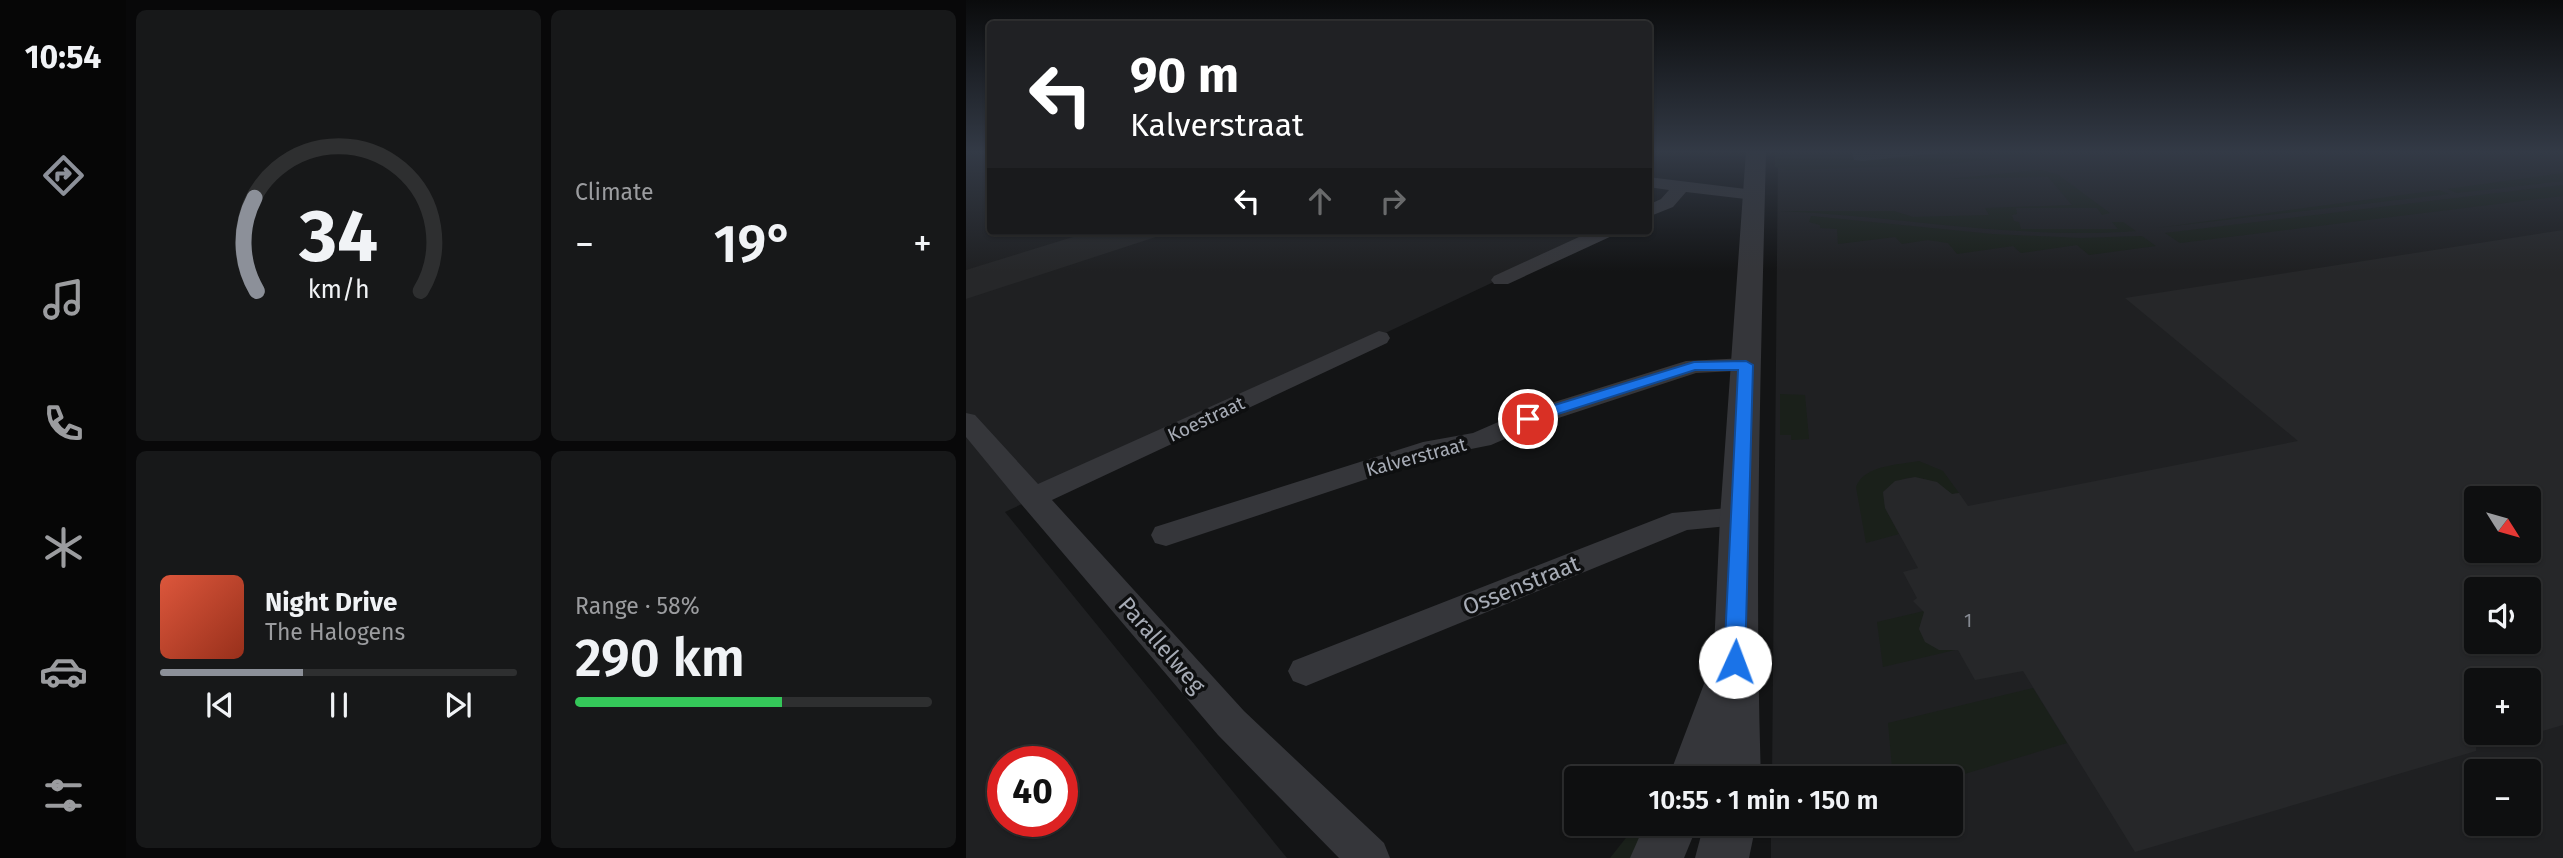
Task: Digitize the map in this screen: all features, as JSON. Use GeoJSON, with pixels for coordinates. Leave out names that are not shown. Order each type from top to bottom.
{"type":"FeatureCollection","features":[{"type":"Feature","properties":{"kind":"street"},"geometry":{"type":"LineString","coordinates":[[1652,210],[1667,203],[1678,191]]}},
{"type":"Feature","properties":{"kind":"street"},"geometry":{"type":"LineString","coordinates":[[1722,191],[1754,195]]}},
{"type":"Feature","properties":{"kind":"street"},"geometry":{"type":"LineString","coordinates":[[1736,766],[1735,662],[1739,517],[1754,191]]}},
{"type":"Feature","properties":{"kind":"street"},"geometry":{"type":"LineString","coordinates":[[1501,280],[1598,235]]}},
{"type":"Feature","properties":{"kind":"street","name":"Koestraat"},"geometry":{"type":"LineString","coordinates":[[1032,498],[1379,338]]}},
{"type":"Feature","properties":{"kind":"street","name":"Kalverstraat"},"geometry":{"type":"LineString","coordinates":[[1166,535],[1433,448],[1455,447],[1511,429],[1528,419],[1694,366],[1746,365]]}},
{"type":"Feature","properties":{"kind":"street","name":"Parallelweg"},"geometry":{"type":"LineString","coordinates":[[966,421],[1240,733],[1369,858]]}},
{"type":"Feature","properties":{"kind":"street","name":"Ossenstraat"},"geometry":{"type":"LineString","coordinates":[[1306,671],[1683,520],[1739,517]]}},
{"type":"Feature","properties":{"kind":"street"},"geometry":{"type":"LineString","coordinates":[[1698,766],[1735,662]]}},
{"type":"Feature","properties":{"kind":"street"},"geometry":{"type":"LineString","coordinates":[[1657,858],[1667,836]]}},
{"type":"Feature","properties":{"kind":"street"},"geometry":{"type":"LineString","coordinates":[[1722,858],[1727,836]]}},
{"type":"Feature","properties":{"kind":"shaded area"},"geometry":{"type":"Polygon","coordinates":[[[966,191],[987,191],[987,235],[1594,235],[1005,512],[1287,858],[966,858],[966,191]]]}},
{"type":"Feature","properties":{"kind":"shaded area"},"geometry":{"type":"Polygon","coordinates":[[[1778,191],[2563,191],[2563,858],[1771,858],[1771,836],[1963,836],[1963,766],[1772,766],[1778,191]]]}},
{"type":"Feature","properties":{"kind":"shaded area"},"geometry":{"type":"Polygon","coordinates":[[[2060,191],[2080,191],[2110,213],[2102,215],[2097,208],[2016,208],[2017,214],[2012,215],[2014,221],[2019,222],[2021,229],[2118,229],[2112,222],[2123,222],[2136,231],[2091,233],[2002,230],[1780,211],[1894,211],[1913,217],[1989,215],[1985,208],[2072,205],[2060,191]]]}},
{"type":"Feature","properties":{"kind":"shaded area"},"geometry":{"type":"Polygon","coordinates":[[[2431,191],[2449,194],[2156,228],[2431,191]]]}},
{"type":"Feature","properties":{"kind":"shaded area"},"geometry":{"type":"Polygon","coordinates":[[[2513,191],[2563,191],[2563,196],[2180,243],[2165,233],[2513,191]]]}},
{"type":"Feature","properties":{"kind":"shaded area"},"geometry":{"type":"Polygon","coordinates":[[[1811,216],[1992,234],[2081,238],[2142,236],[2156,246],[2089,255],[2077,245],[2021,253],[2013,246],[1957,254],[1948,243],[1928,240],[1902,244],[1895,237],[1838,244],[1837,229],[1820,228],[1820,225],[1809,222],[1811,216]]]}},
{"type":"Feature","properties":{"kind":"shaded area"},"geometry":{"type":"Polygon","coordinates":[[[1780,394],[1805,395],[1809,439],[1791,440],[1791,435],[1780,435],[1780,394]]]}},
{"type":"Feature","properties":{"kind":"shaded area"},"geometry":{"type":"Polygon","coordinates":[[[1919,461],[1943,471],[1959,493],[1952,494],[1926,479],[1900,480],[1883,492],[1885,508],[1899,534],[1866,543],[1856,487],[1860,480],[1866,474],[1883,467],[1919,461]]]}},
{"type":"Feature","properties":{"kind":"shaded area"},"geometry":{"type":"Polygon","coordinates":[[[1924,611],[1928,615],[1922,618],[1919,629],[1926,639],[1938,648],[1955,650],[1883,667],[1877,622],[1924,611]]]}},
{"type":"Feature","properties":{"kind":"shaded area"},"geometry":{"type":"Polygon","coordinates":[[[2033,688],[2067,743],[1963,774],[1963,766],[1892,766],[1888,723],[2033,688]]]}},
{"type":"Feature","properties":{"kind":"shaded area"},"geometry":{"type":"Polygon","coordinates":[[[1627,836],[1651,836],[1641,858],[1610,858],[1627,836]]]}},
{"type":"Feature","properties":{"kind":"building"},"geometry":{"type":"Polygon","coordinates":[[[2563,230],[2563,725],[2541,731],[2541,668],[2464,668],[2464,745],[2476,745],[2476,751],[2135,852],[2023,671],[1975,680],[1958,650],[1939,650],[1925,642],[1919,629],[1924,612],[1913,601],[1917,598],[1903,572],[1918,568],[1885,508],[1883,492],[1895,481],[1915,477],[1937,482],[1952,494],[1959,493],[1968,506],[2298,441],[2125,298],[2563,230]]]}},
{"type":"Feature","properties":{"kind":"building"},"geometry":{"type":"Polygon","coordinates":[[[1079,235],[1159,236],[966,299],[966,270],[1079,235]]]}},
{"type":"Feature","properties":{"kind":"route"},"geometry":{"type":"LineString","coordinates":[[1528,419],[1694,366],[1746,365],[1735,662]]}}]}
